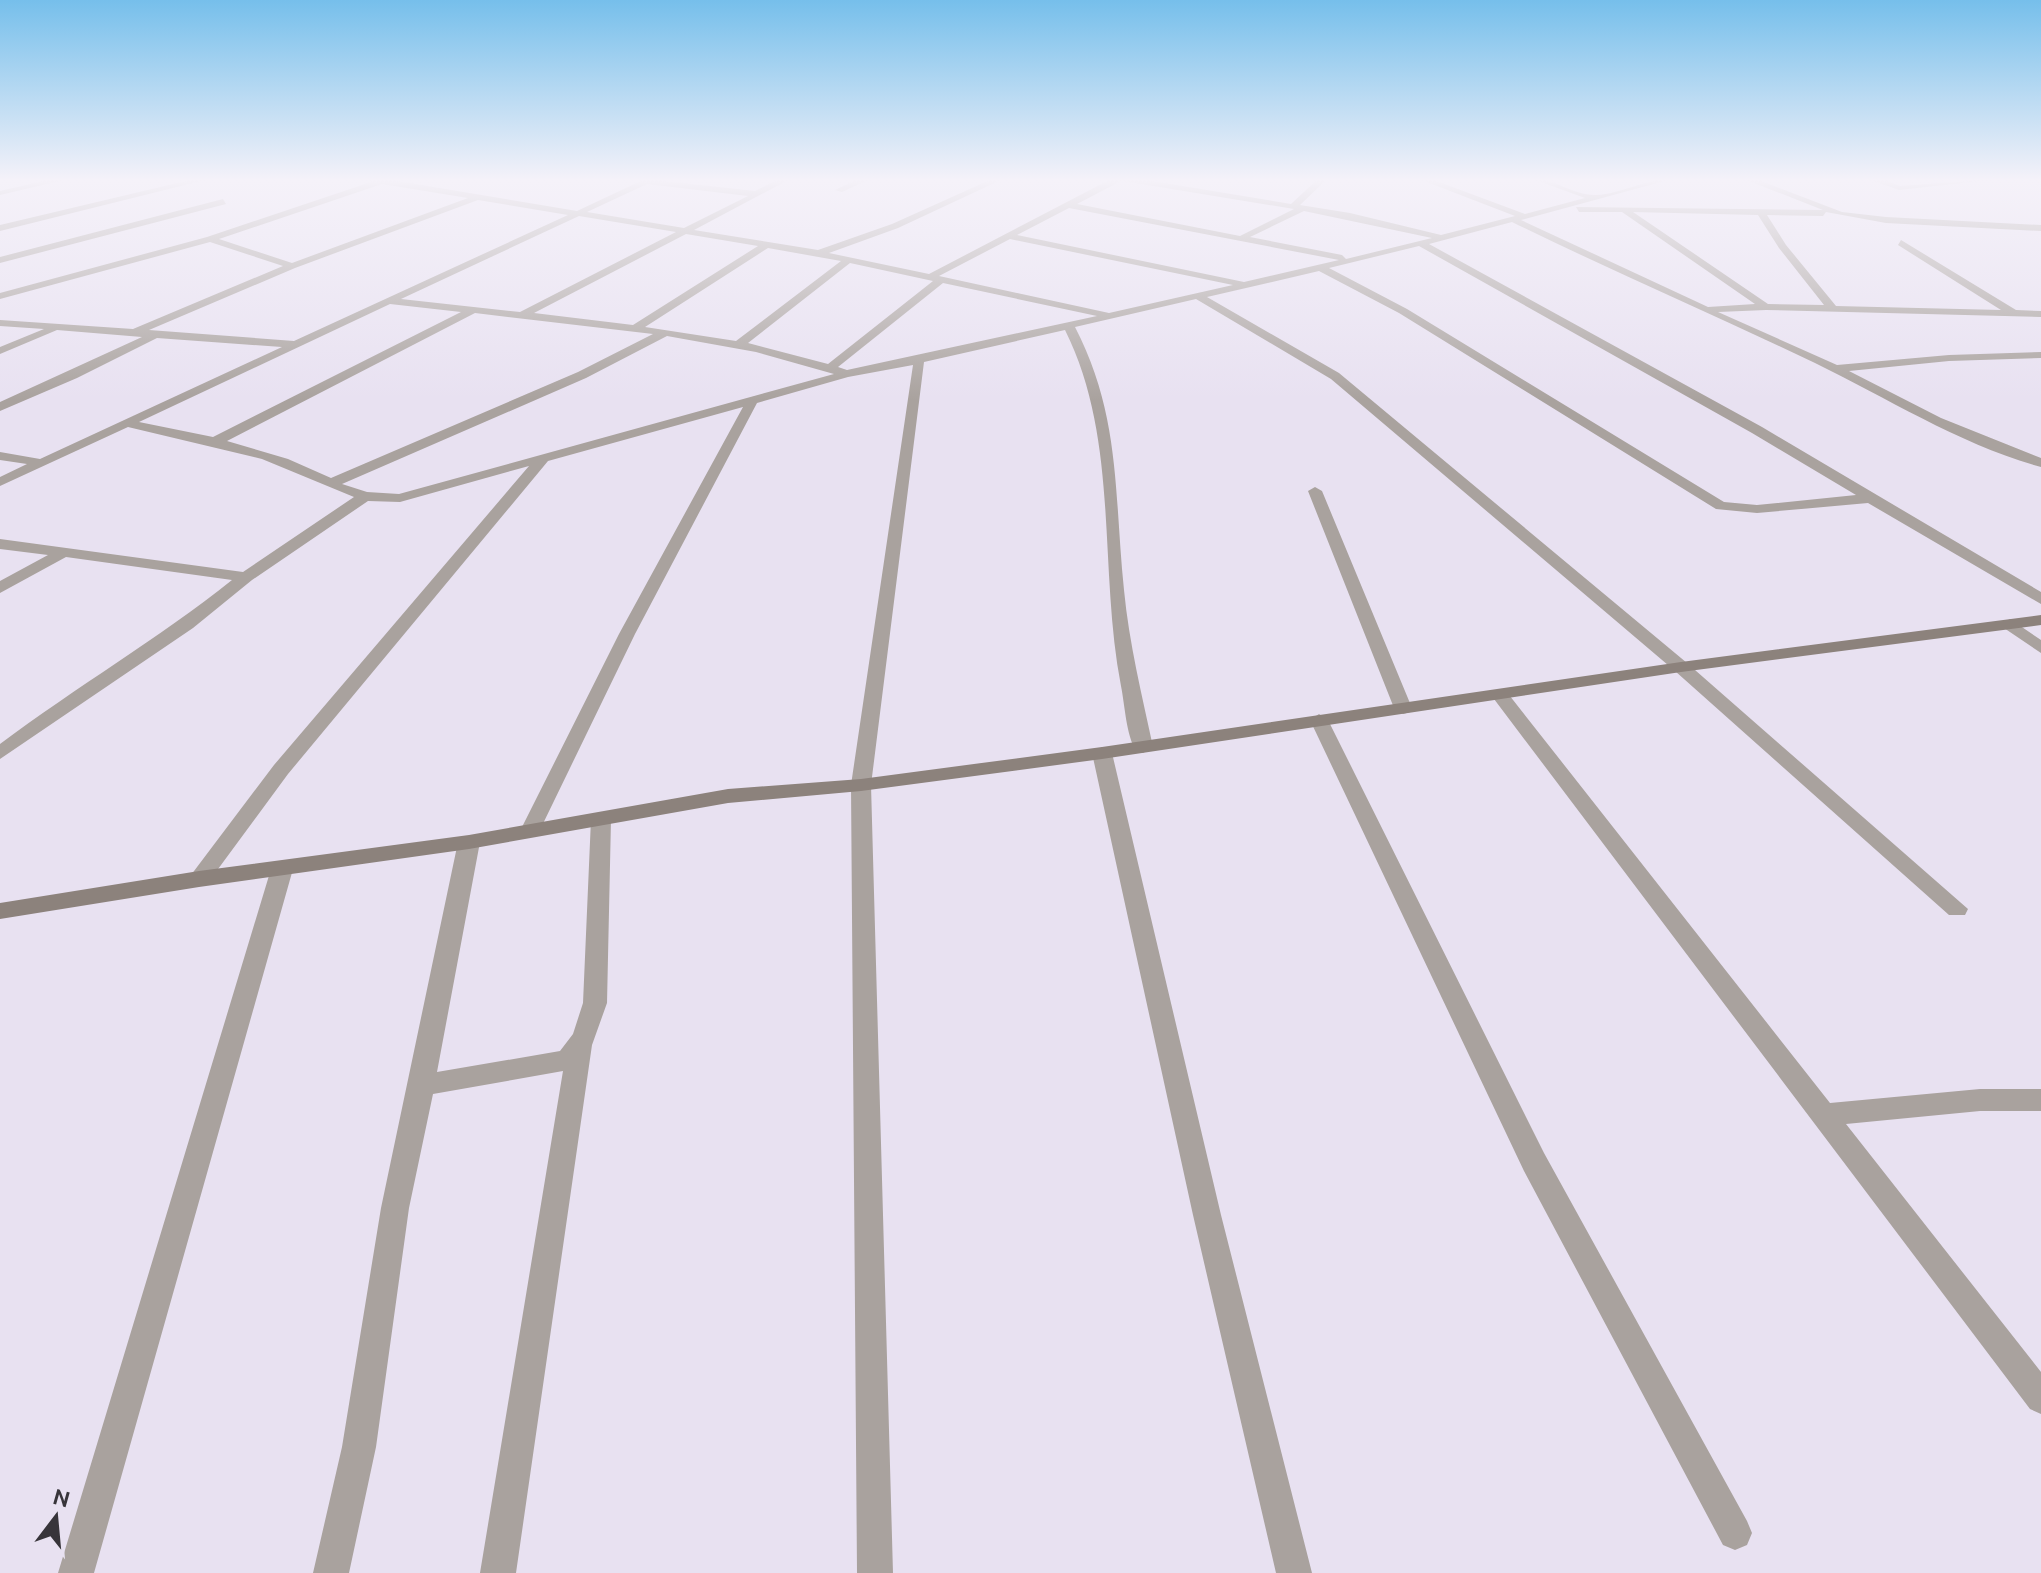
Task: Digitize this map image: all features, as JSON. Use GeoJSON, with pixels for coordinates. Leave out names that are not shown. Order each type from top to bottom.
{"type":"FeatureCollection","features":[{"type":"Feature","properties":{"kind":"street"},"geometry":{"type":"LineString","coordinates":[[0,260],[29,252]]}},
{"type":"Feature","properties":{"kind":"street"},"geometry":{"type":"LineString","coordinates":[[0,296],[161,252]]}},
{"type":"Feature","properties":{"kind":"street"},"geometry":{"type":"LineString","coordinates":[[251,252],[292,266]]}},
{"type":"Feature","properties":{"kind":"street"},"geometry":{"type":"LineString","coordinates":[[136,332],[329,252]]}},
{"type":"Feature","properties":{"kind":"street"},"geometry":{"type":"LineString","coordinates":[[0,482],[130,424],[491,252]]}},
{"type":"Feature","properties":{"kind":"street"},"geometry":{"type":"LineString","coordinates":[[522,315],[641,252]]}},
{"type":"Feature","properties":{"kind":"street"},"geometry":{"type":"LineString","coordinates":[[636,328],[754,252]]}},
{"type":"Feature","properties":{"kind":"street"},"geometry":{"type":"LineString","coordinates":[[815,252],[1111,315]]}},
{"type":"Feature","properties":{"kind":"street"},"geometry":{"type":"LineString","coordinates":[[830,368],[934,279],[980,252]]}},
{"type":"Feature","properties":{"kind":"street"},"geometry":{"type":"LineString","coordinates":[[1089,252],[1246,284]]}},
{"type":"Feature","properties":{"kind":"street"},"geometry":{"type":"LineString","coordinates":[[1314,252],[1349,260]]}},
{"type":"Feature","properties":{"kind":"street"},"geometry":{"type":"LineString","coordinates":[[130,424],[216,441],[280,460],[364,497],[400,498],[751,403],[846,374],[919,360],[1381,252]]}},
{"type":"Feature","properties":{"kind":"street"},"geometry":{"type":"LineString","coordinates":[[1437,252],[1757,430],[2041,599]]}},
{"type":"Feature","properties":{"kind":"street"},"geometry":{"type":"LineString","coordinates":[[1579,252],[1835,369],[1936,421],[2041,463]]}},
{"type":"Feature","properties":{"kind":"street"},"geometry":{"type":"LineString","coordinates":[[1686,252],[1766,307]]}},
{"type":"Feature","properties":{"kind":"street"},"geometry":{"type":"LineString","coordinates":[[1787,252],[1832,308]]}},
{"type":"Feature","properties":{"kind":"street"},"geometry":{"type":"LineString","coordinates":[[1916,252],[2013,313]]}},
{"type":"Feature","properties":{"kind":"street"},"geometry":{"type":"LineString","coordinates":[[740,344],[848,260]]}},
{"type":"Feature","properties":{"kind":"street"},"geometry":{"type":"LineString","coordinates":[[1319,267],[1403,311],[1721,506],[1757,509],[1871,498]]}},
{"type":"Feature","properties":{"kind":"street"},"geometry":{"type":"LineString","coordinates":[[1198,296],[1335,376],[1681,667],[1957,909]]}},
{"type":"Feature","properties":{"kind":"street"},"geometry":{"type":"LineString","coordinates":[[387,301],[636,328],[740,344],[846,374]]}},
{"type":"Feature","properties":{"kind":"street"},"geometry":{"type":"LineString","coordinates":[[1704,309],[1766,307],[2041,314]]}},
{"type":"Feature","properties":{"kind":"street"},"geometry":{"type":"LineString","coordinates":[[216,441],[473,310]]}},
{"type":"Feature","properties":{"kind":"street"},"geometry":{"type":"LineString","coordinates":[[0,323],[295,345]]}},
{"type":"Feature","properties":{"kind":"street"},"geometry":{"type":"LineString","coordinates":[[1068,325],[1087,357],[1102,412],[1119,625],[1143,747]]}},
{"type":"Feature","properties":{"kind":"street"},"geometry":{"type":"LineString","coordinates":[[0,351],[59,327]]}},
{"type":"Feature","properties":{"kind":"street"},"geometry":{"type":"LineString","coordinates":[[0,407],[158,333]]}},
{"type":"Feature","properties":{"kind":"street"},"geometry":{"type":"LineString","coordinates":[[332,483],[582,375],[665,333]]}},
{"type":"Feature","properties":{"kind":"street"},"geometry":{"type":"LineString","coordinates":[[1835,369],[1949,358],[2041,355]]}},
{"type":"Feature","properties":{"kind":"street"},"geometry":{"type":"LineString","coordinates":[[875,1573],[861,785],[919,360]]}},
{"type":"Feature","properties":{"kind":"street"},"geometry":{"type":"LineString","coordinates":[[530,831],[627,634],[751,403]]}},
{"type":"Feature","properties":{"kind":"street"},"geometry":{"type":"LineString","coordinates":[[0,456],[42,463]]}},
{"type":"Feature","properties":{"kind":"street"},"geometry":{"type":"LineString","coordinates":[[199,879],[306,738],[544,457]]}},
{"type":"Feature","properties":{"kind":"street"},"geometry":{"type":"LineString","coordinates":[[1315,491],[1403,708]]}},
{"type":"Feature","properties":{"kind":"street"},"geometry":{"type":"LineString","coordinates":[[0,753],[62,706],[187,624],[246,577],[364,497]]}},
{"type":"Feature","properties":{"kind":"street"},"geometry":{"type":"LineString","coordinates":[[0,544],[246,577]]}},
{"type":"Feature","properties":{"kind":"street"},"geometry":{"type":"LineString","coordinates":[[0,588],[61,554]]}},
{"type":"Feature","properties":{"kind":"street"},"geometry":{"type":"LineString","coordinates":[[0,911],[199,879],[469,842],[728,796],[861,785],[1102,753],[1681,667],[2041,620]]}},
{"type":"Feature","properties":{"kind":"street"},"geometry":{"type":"LineString","coordinates":[[2010,624],[2041,648]]}},
{"type":"Feature","properties":{"kind":"street"},"geometry":{"type":"LineString","coordinates":[[1500,695],[2041,1398]]}},
{"type":"Feature","properties":{"kind":"street"},"geometry":{"type":"LineString","coordinates":[[1319,720],[1534,1162],[1735,1533]]}},
{"type":"Feature","properties":{"kind":"street"},"geometry":{"type":"LineString","coordinates":[[1102,753],[1207,1215],[1294,1573]]}},
{"type":"Feature","properties":{"kind":"street"},"geometry":{"type":"LineString","coordinates":[[422,1085],[567,1060],[580,1047],[588,1032],[595,1003],[601,819]]}},
{"type":"Feature","properties":{"kind":"street"},"geometry":{"type":"LineString","coordinates":[[331,1573],[359,1447],[395,1208],[469,842]]}},
{"type":"Feature","properties":{"kind":"street"},"geometry":{"type":"LineString","coordinates":[[76,1573],[282,869]]}},
{"type":"Feature","properties":{"kind":"street"},"geometry":{"type":"LineString","coordinates":[[498,1573],[580,1047]]}},
{"type":"Feature","properties":{"kind":"street"},"geometry":{"type":"LineString","coordinates":[[1821,1115],[1980,1100],[2041,1100]]}}]}
